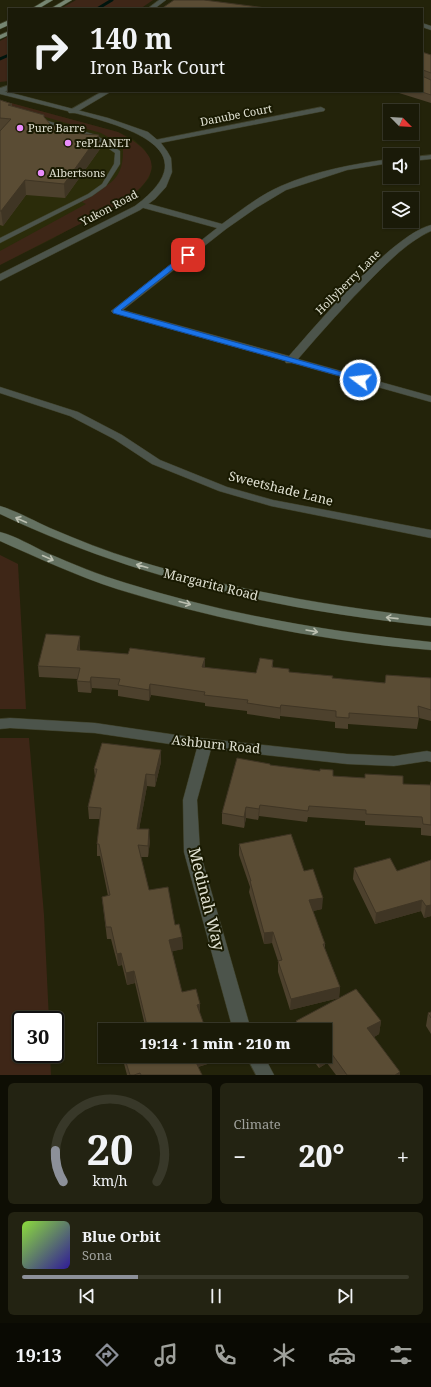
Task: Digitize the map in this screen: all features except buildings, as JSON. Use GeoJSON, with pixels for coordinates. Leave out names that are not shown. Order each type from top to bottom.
{"type":"FeatureCollection","features":[{"type":"Feature","properties":{"kind":"main road"},"geometry":{"type":"LineString","coordinates":[[36,8],[50,0]]}},
{"type":"Feature","properties":{"kind":"main road"},"geometry":{"type":"LineString","coordinates":[[55,8],[69,0]]}},
{"type":"Feature","properties":{"kind":"main road","name":"Margarita Road"},"geometry":{"type":"LineString","coordinates":[[0,510],[90,548],[130,563],[201,583],[256,596],[362,615],[431,622]]}},
{"type":"Feature","properties":{"kind":"main road","name":"Margarita Road"},"geometry":{"type":"LineString","coordinates":[[0,536],[62,564],[121,586],[212,611],[290,628],[358,639],[431,646]]}},
{"type":"Feature","properties":{"kind":"street"},"geometry":{"type":"LineString","coordinates":[[151,8],[163,0]]}},
{"type":"Feature","properties":{"kind":"street","name":"Yukon Road"},"geometry":{"type":"LineString","coordinates":[[0,92],[123,124],[146,135],[155,142],[166,154],[169,162],[169,172],[165,182],[143,205],[0,278]]}},
{"type":"Feature","properties":{"kind":"street"},"geometry":{"type":"LineString","coordinates":[[72,111],[106,92]]}},
{"type":"Feature","properties":{"kind":"street","name":"Danube Court"},"geometry":{"type":"LineString","coordinates":[[155,142],[321,109]]}},
{"type":"Feature","properties":{"kind":"street"},"geometry":{"type":"LineString","coordinates":[[419,158],[431,157]]}},
{"type":"Feature","properties":{"kind":"street"},"geometry":{"type":"LineString","coordinates":[[383,162],[346,168],[283,188],[253,206],[224,227],[116,311],[431,399]]}},
{"type":"Feature","properties":{"kind":"street"},"geometry":{"type":"LineString","coordinates":[[143,205],[224,227]]}},
{"type":"Feature","properties":{"kind":"street","name":"Hollyberry Lane"},"geometry":{"type":"LineString","coordinates":[[290,360],[340,304],[406,241],[430,228]]}},
{"type":"Feature","properties":{"kind":"street","name":"Sweetshade Lane"},"geometry":{"type":"LineString","coordinates":[[0,390],[74,414],[118,437],[156,462],[223,489],[279,505],[431,534]]}},
{"type":"Feature","properties":{"kind":"street","name":"Ashburn Road"},"geometry":{"type":"LineString","coordinates":[[0,724],[10,723],[95,728],[205,744],[347,759],[394,760],[427,756],[431,757]]}},
{"type":"Feature","properties":{"kind":"street","name":"Medinah Way"},"geometry":{"type":"LineString","coordinates":[[205,744],[190,800],[192,852],[240,1023]]}},
{"type":"Feature","properties":{"kind":"street"},"geometry":{"type":"LineString","coordinates":[[258,1063],[265,1075]]}},
{"type":"Feature","properties":{"kind":"lane"},"geometry":{"type":"LineString","coordinates":[[0,241],[90,195],[104,185],[117,164],[118,152],[94,136],[33,117]]}},
{"type":"Feature","properties":{"kind":"shaded area"},"geometry":{"type":"Polygon","coordinates":[[[76,0],[153,0],[141,8],[62,8],[76,0]]]}},
{"type":"Feature","properties":{"kind":"shaded area"},"geometry":{"type":"Polygon","coordinates":[[[8,37],[8,81],[0,82],[0,41],[8,37]]]}},
{"type":"Feature","properties":{"kind":"shaded area"},"geometry":{"type":"Polygon","coordinates":[[[0,100],[118,132],[134,140],[144,149],[150,159],[152,168],[149,178],[139,190],[54,238],[0,265],[0,100]]]}},
{"type":"Feature","properties":{"kind":"shaded area"},"geometry":{"type":"Polygon","coordinates":[[[0,100],[118,132],[132,140],[143,149],[149,157],[152,165],[150,174],[136,192],[123,202],[0,265],[0,251],[86,204],[82,202],[111,182],[120,170],[123,148],[115,141],[101,133],[0,104],[0,100]]]}},
{"type":"Feature","properties":{"kind":"shaded area"},"geometry":{"type":"Polygon","coordinates":[[[0,555],[18,564],[26,709],[0,709],[0,555]]]}},
{"type":"Feature","properties":{"kind":"shaded area"},"geometry":{"type":"Polygon","coordinates":[[[0,738],[29,738],[44,915],[49,1011],[12,1011],[12,1063],[50,1063],[51,1075],[0,1075],[0,738]]]}},
{"type":"Feature","properties":{"kind":"waterway"},"geometry":{"type":"LineString","coordinates":[[99,8],[112,0]]}},
{"type":"Feature","properties":{"kind":"waterway"},"geometry":{"type":"LineString","coordinates":[[0,59],[8,55]]}},
{"type":"Feature","properties":{"kind":"place","name":"Pure Barre"},"geometry":{"type":"Point","coordinates":[20,128]}},
{"type":"Feature","properties":{"kind":"place","name":"rePLANET"},"geometry":{"type":"Point","coordinates":[68,143]}},
{"type":"Feature","properties":{"kind":"place","name":"Albertsons"},"geometry":{"type":"Point","coordinates":[41,173]}},
{"type":"Feature","properties":{"kind":"route"},"geometry":{"type":"LineString","coordinates":[[188,255],[116,311],[360,380]]}}]}
